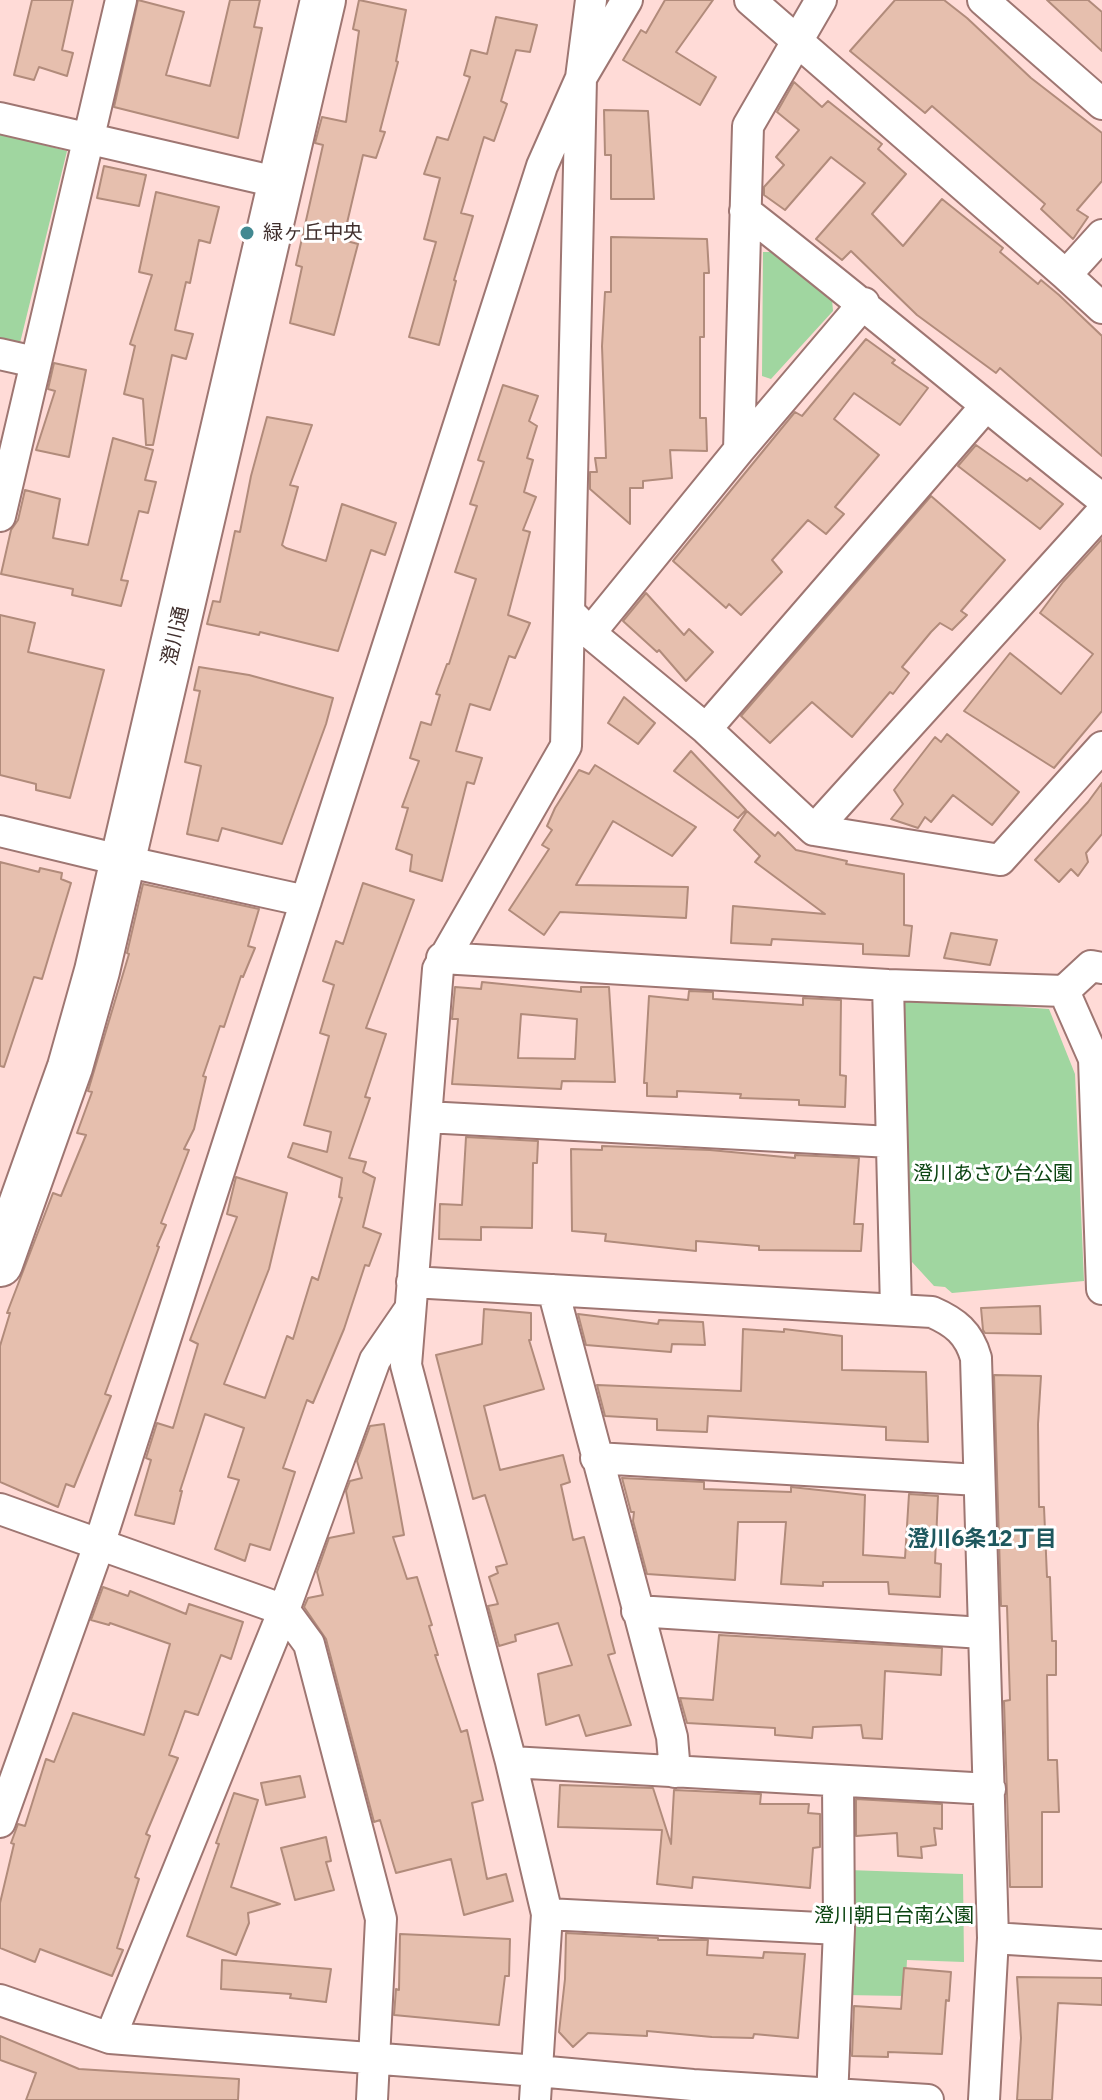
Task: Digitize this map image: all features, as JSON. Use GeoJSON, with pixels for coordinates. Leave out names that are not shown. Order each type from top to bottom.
{"type":"FeatureCollection","features":[{"type":"Feature","properties":{"kind":"street"},"geometry":{"type":"LineString","coordinates":[[0,516],[121,0]]}},
{"type":"Feature","properties":{"kind":"street","name":"澄川通"},"geometry":{"type":"LineString","coordinates":[[0,1264],[70,1067],[91,996],[323,0]]}},
{"type":"Feature","properties":{"kind":"street"},"geometry":{"type":"LineString","coordinates":[[536,2085],[547,1914],[511,1762],[406,1365],[438,969],[566,746],[580,623],[581,78],[591,0]]}},
{"type":"Feature","properties":{"kind":"street"},"geometry":{"type":"LineString","coordinates":[[0,1822],[99,1545],[542,166],[581,78],[627,0]]}},
{"type":"Feature","properties":{"kind":"street"},"geometry":{"type":"LineString","coordinates":[[750,0],[1102,308]]}},
{"type":"Feature","properties":{"kind":"street"},"geometry":{"type":"LineString","coordinates":[[739,450],[748,126],[821,0]]}},
{"type":"Feature","properties":{"kind":"street"},"geometry":{"type":"LineString","coordinates":[[983,0],[1102,104]]}},
{"type":"Feature","properties":{"kind":"street"},"geometry":{"type":"LineString","coordinates":[[0,118],[281,183]]}},
{"type":"Feature","properties":{"kind":"street"},"geometry":{"type":"LineString","coordinates":[[745,211],[864,303],[985,407],[1102,499]]}},
{"type":"Feature","properties":{"kind":"street"},"geometry":{"type":"LineString","coordinates":[[1066,275],[1102,235]]}},
{"type":"Feature","properties":{"kind":"street"},"geometry":{"type":"LineString","coordinates":[[580,623],[739,450],[864,303]]}},
{"type":"Feature","properties":{"kind":"street"},"geometry":{"type":"LineString","coordinates":[[0,354],[35,362]]}},
{"type":"Feature","properties":{"kind":"street"},"geometry":{"type":"LineString","coordinates":[[706,729],[985,407]]}},
{"type":"Feature","properties":{"kind":"street"},"geometry":{"type":"LineString","coordinates":[[814,830],[1102,512]]}},
{"type":"Feature","properties":{"kind":"street"},"geometry":{"type":"LineString","coordinates":[[580,623],[706,729],[814,830],[1000,860],[1102,747]]}},
{"type":"Feature","properties":{"kind":"street"},"geometry":{"type":"LineString","coordinates":[[0,831],[306,901]]}},
{"type":"Feature","properties":{"kind":"street"},"geometry":{"type":"LineString","coordinates":[[442,958],[888,985],[1064,991],[1098,962]]}},
{"type":"Feature","properties":{"kind":"street"},"geometry":{"type":"LineString","coordinates":[[888,985],[896,1309]]}},
{"type":"Feature","properties":{"kind":"street"},"geometry":{"type":"LineString","coordinates":[[1064,991],[1098,1059],[1102,1289]]}},
{"type":"Feature","properties":{"kind":"street"},"geometry":{"type":"LineString","coordinates":[[426,1117],[891,1142]]}},
{"type":"Feature","properties":{"kind":"street"},"geometry":{"type":"LineString","coordinates":[[411,1295],[553,1290],[896,1309],[932,1312],[950,1319],[964,1331],[976,1358],[990,1789],[993,1938],[984,2100]]}},
{"type":"Feature","properties":{"kind":"street"},"geometry":{"type":"LineString","coordinates":[[553,1290],[672,1737],[675,1772]]}},
{"type":"Feature","properties":{"kind":"street"},"geometry":{"type":"LineString","coordinates":[[110,2038],[284,1610],[375,1360],[411,1295]]}},
{"type":"Feature","properties":{"kind":"street"},"geometry":{"type":"LineString","coordinates":[[596,1458],[979,1480]]}},
{"type":"Feature","properties":{"kind":"street"},"geometry":{"type":"LineString","coordinates":[[0,1509],[284,1610],[309,1644],[381,1919],[372,2100]]}},
{"type":"Feature","properties":{"kind":"street"},"geometry":{"type":"LineString","coordinates":[[637,1611],[983,1633]]}},
{"type":"Feature","properties":{"kind":"street"},"geometry":{"type":"LineString","coordinates":[[511,1762],[990,1789]]}},
{"type":"Feature","properties":{"kind":"street"},"geometry":{"type":"LineString","coordinates":[[832,2096],[839,1929],[838,1781]]}},
{"type":"Feature","properties":{"kind":"street"},"geometry":{"type":"LineString","coordinates":[[547,1914],[839,1929]]}},
{"type":"Feature","properties":{"kind":"street"},"geometry":{"type":"LineString","coordinates":[[993,1938],[1102,1945]]}},
{"type":"Feature","properties":{"kind":"street"},"geometry":{"type":"LineString","coordinates":[[0,2000],[110,2038],[374,2058],[536,2085],[928,2100]]}},
{"type":"Feature","properties":{"kind":"green space"},"geometry":{"type":"Polygon","coordinates":[[[0,134],[67,151],[20,343],[0,338],[0,134]]]}},
{"type":"Feature","properties":{"kind":"green space"},"geometry":{"type":"Polygon","coordinates":[[[763,252],[773,252],[832,299],[833,311],[771,379],[762,376],[763,252]]]}},
{"type":"Feature","properties":{"kind":"green space","name":"澄川あさひ台公園"},"geometry":{"type":"Polygon","coordinates":[[[900,998],[1049,1009],[1075,1074],[1084,1281],[952,1293],[945,1287],[934,1286],[912,1262],[900,998]]]}},
{"type":"Feature","properties":{"kind":"green space","name":"澄川朝日台南公園"},"geometry":{"type":"Polygon","coordinates":[[[848,1870],[963,1874],[964,1962],[907,1960],[905,1996],[845,1995],[848,1870]]]}},
{"type":"Feature","properties":{"kind":"building"},"geometry":{"type":"Polygon","coordinates":[[[32,0],[73,0],[62,50],[73,53],[67,76],[39,67],[34,80],[14,75],[32,0]]]}},
{"type":"Feature","properties":{"kind":"building"},"geometry":{"type":"Polygon","coordinates":[[[138,0],[184,12],[166,75],[210,86],[230,0],[260,0],[254,27],[262,28],[238,138],[114,107],[138,0]]]}},
{"type":"Feature","properties":{"kind":"building"},"geometry":{"type":"Polygon","coordinates":[[[359,0],[406,10],[398,62],[380,131],[385,132],[376,158],[363,155],[343,240],[358,244],[334,335],[290,323],[302,267],[296,265],[323,145],[315,143],[322,117],[346,122],[359,31],[353,29],[359,0]]]}},
{"type":"Feature","properties":{"kind":"building"},"geometry":{"type":"Polygon","coordinates":[[[665,0],[713,0],[676,52],[716,77],[700,105],[623,60],[641,30],[646,33],[665,0]]]}},
{"type":"Feature","properties":{"kind":"building"},"geometry":{"type":"Polygon","coordinates":[[[895,0],[944,0],[1031,78],[1102,133],[1102,181],[1077,210],[1088,217],[1073,239],[1041,209],[1045,204],[932,106],[925,113],[850,51],[895,0]]]}},
{"type":"Feature","properties":{"kind":"building"},"geometry":{"type":"Polygon","coordinates":[[[1047,0],[1088,0],[1102,12],[1102,51],[1047,0]]]}},
{"type":"Feature","properties":{"kind":"building"},"geometry":{"type":"Polygon","coordinates":[[[496,17],[537,25],[530,52],[516,50],[501,101],[507,104],[494,141],[484,137],[461,213],[473,216],[439,345],[409,337],[436,242],[424,239],[440,178],[424,174],[437,137],[448,140],[470,77],[464,75],[471,50],[487,54],[496,17]]]}},
{"type":"Feature","properties":{"kind":"building"},"geometry":{"type":"Polygon","coordinates":[[[794,82],[822,107],[828,101],[882,144],[878,149],[906,174],[872,214],[903,246],[942,199],[1003,248],[1000,252],[1038,284],[1041,280],[1059,295],[1102,336],[1102,456],[1000,368],[996,373],[917,315],[851,251],[842,260],[816,239],[865,183],[831,157],[785,210],[764,195],[764,187],[784,165],[776,157],[799,130],[777,112],[794,82]]]}},
{"type":"Feature","properties":{"kind":"building"},"geometry":{"type":"Polygon","coordinates":[[[604,110],[648,111],[654,199],[611,199],[611,155],[605,155],[604,110]]]}},
{"type":"Feature","properties":{"kind":"building"},"geometry":{"type":"Polygon","coordinates":[[[104,166],[146,175],[139,206],[97,198],[104,166]]]}},
{"type":"Feature","properties":{"kind":"building"},"geometry":{"type":"Polygon","coordinates":[[[156,192],[219,207],[210,243],[199,240],[175,330],[193,334],[186,359],[172,355],[153,445],[146,445],[143,399],[124,394],[135,346],[130,344],[152,275],[139,272],[156,192]]]}},
{"type":"Feature","properties":{"kind":"building"},"geometry":{"type":"Polygon","coordinates":[[[611,237],[707,239],[709,273],[704,273],[704,337],[700,337],[700,418],[706,418],[707,451],[670,450],[672,478],[643,481],[643,488],[630,488],[630,524],[590,489],[590,472],[597,472],[595,458],[606,458],[602,346],[605,292],[611,292],[611,237]]]}},
{"type":"Feature","properties":{"kind":"building"},"geometry":{"type":"Polygon","coordinates":[[[866,339],[895,360],[892,363],[928,388],[900,425],[854,393],[834,419],[879,455],[835,507],[844,514],[826,534],[808,520],[772,560],[782,572],[741,615],[729,604],[726,608],[673,561],[795,412],[802,416],[866,339]]]}},
{"type":"Feature","properties":{"kind":"building"},"geometry":{"type":"Polygon","coordinates":[[[54,363],[86,370],[69,457],[36,450],[55,391],[48,389],[54,363]]]}},
{"type":"Feature","properties":{"kind":"building"},"geometry":{"type":"Polygon","coordinates":[[[503,385],[538,396],[529,421],[537,426],[527,458],[533,460],[524,492],[536,497],[523,530],[530,532],[508,615],[530,623],[515,658],[509,656],[490,710],[470,704],[456,751],[482,758],[474,784],[467,782],[442,881],[410,871],[412,855],[396,849],[408,808],[402,807],[419,761],[410,758],[421,722],[431,725],[440,695],[436,694],[449,664],[476,579],[455,572],[477,506],[470,504],[484,462],[478,460],[503,385]]]}},
{"type":"Feature","properties":{"kind":"building"},"geometry":{"type":"Polygon","coordinates":[[[267,417],[312,425],[290,485],[298,487],[282,545],[326,561],[342,504],[396,523],[385,555],[371,550],[338,651],[260,632],[259,635],[207,624],[213,601],[220,602],[235,531],[240,532],[267,417]]]}},
{"type":"Feature","properties":{"kind":"building"},"geometry":{"type":"Polygon","coordinates":[[[113,438],[153,450],[145,480],[156,482],[148,513],[139,511],[121,580],[128,581],[121,606],[72,595],[73,589],[1,574],[11,530],[18,520],[25,490],[60,499],[53,538],[88,545],[113,438]]]}},
{"type":"Feature","properties":{"kind":"building"},"geometry":{"type":"Polygon","coordinates":[[[976,445],[1027,481],[1030,478],[1063,504],[1040,529],[958,466],[976,445]]]}},
{"type":"Feature","properties":{"kind":"building"},"geometry":{"type":"Polygon","coordinates":[[[931,496],[1005,560],[961,611],[967,615],[952,630],[940,623],[931,632],[902,667],[909,673],[852,737],[812,702],[770,743],[741,716],[931,496]]]}},
{"type":"Feature","properties":{"kind":"building"},"geometry":{"type":"Polygon","coordinates":[[[1102,539],[1102,711],[1054,768],[964,711],[1010,653],[1061,694],[1093,654],[1040,613],[1102,539]]]}},
{"type":"Feature","properties":{"kind":"building"},"geometry":{"type":"Polygon","coordinates":[[[646,593],[684,635],[689,629],[713,652],[686,681],[659,650],[657,652],[623,621],[646,593]]]}},
{"type":"Feature","properties":{"kind":"building"},"geometry":{"type":"Polygon","coordinates":[[[0,615],[35,623],[28,652],[104,670],[70,798],[36,790],[36,784],[0,775],[0,615]]]}},
{"type":"Feature","properties":{"kind":"building"},"geometry":{"type":"Polygon","coordinates":[[[199,667],[249,675],[333,698],[282,844],[222,828],[218,841],[187,834],[201,766],[185,762],[200,691],[194,690],[199,667]]]}},
{"type":"Feature","properties":{"kind":"building"},"geometry":{"type":"Polygon","coordinates":[[[624,697],[655,723],[638,744],[608,723],[624,697]]]}},
{"type":"Feature","properties":{"kind":"building"},"geometry":{"type":"Polygon","coordinates":[[[947,734],[1019,792],[992,825],[953,795],[931,822],[925,817],[918,828],[891,819],[903,804],[894,790],[935,737],[941,742],[947,734]]]}},
{"type":"Feature","properties":{"kind":"building"},"geometry":{"type":"Polygon","coordinates":[[[691,751],[746,810],[738,818],[674,771],[691,751]]]}},
{"type":"Feature","properties":{"kind":"building"},"geometry":{"type":"Polygon","coordinates":[[[595,765],[696,827],[672,856],[613,821],[576,885],[688,887],[686,918],[560,912],[544,935],[509,910],[549,849],[542,845],[552,830],[547,826],[555,808],[579,770],[589,774],[595,765]]]}},
{"type":"Feature","properties":{"kind":"building"},"geometry":{"type":"Polygon","coordinates":[[[1102,783],[1102,834],[1086,853],[1088,862],[1078,876],[1071,869],[1059,882],[1035,860],[1102,783]]]}},
{"type":"Feature","properties":{"kind":"building"},"geometry":{"type":"Polygon","coordinates":[[[747,811],[775,836],[778,832],[796,850],[847,861],[846,864],[904,874],[904,925],[912,926],[909,956],[863,954],[863,944],[772,939],[771,945],[731,943],[733,906],[825,914],[755,862],[760,856],[734,830],[747,811]]]}},
{"type":"Feature","properties":{"kind":"building"},"geometry":{"type":"Polygon","coordinates":[[[0,862],[39,872],[40,868],[62,873],[61,879],[71,883],[42,979],[34,977],[4,1067],[0,1066],[0,862]]]}},
{"type":"Feature","properties":{"kind":"building"},"geometry":{"type":"Polygon","coordinates":[[[363,883],[414,900],[366,1028],[386,1034],[365,1097],[370,1098],[349,1158],[366,1162],[363,1172],[375,1178],[363,1227],[381,1234],[369,1266],[365,1265],[344,1329],[313,1403],[307,1400],[283,1468],[295,1472],[270,1550],[250,1544],[245,1561],[215,1549],[239,1480],[228,1477],[244,1428],[205,1414],[180,1491],[174,1524],[135,1515],[151,1460],[146,1458],[157,1423],[173,1428],[198,1344],[190,1340],[237,1217],[227,1214],[236,1177],[287,1193],[269,1269],[224,1384],[265,1398],[287,1336],[293,1339],[312,1277],[318,1280],[342,1198],[339,1197],[342,1178],[288,1157],[293,1143],[327,1152],[331,1132],[304,1125],[329,1036],[320,1033],[334,985],[323,981],[336,941],[343,944],[363,883]]]}},
{"type":"Feature","properties":{"kind":"building"},"geometry":{"type":"Polygon","coordinates":[[[143,884],[259,909],[248,946],[255,948],[241,976],[224,1027],[220,1026],[203,1076],[206,1077],[194,1129],[184,1149],[189,1150],[161,1223],[166,1225],[159,1247],[105,1394],[111,1396],[74,1487],[66,1484],[58,1507],[0,1482],[0,1346],[10,1313],[7,1313],[53,1193],[61,1196],[86,1135],[77,1133],[92,1092],[88,1091],[129,954],[143,884]]]}},
{"type":"Feature","properties":{"kind":"building"},"geometry":{"type":"Polygon","coordinates":[[[951,933],[997,940],[990,965],[944,958],[951,933]]]}},
{"type":"Feature","properties":{"kind":"building"},"geometry":{"type":"Polygon","coordinates":[[[482,982],[581,992],[581,987],[609,987],[615,1082],[562,1081],[561,1089],[452,1084],[458,1019],[452,1019],[455,987],[481,989],[482,982]],[[521,1014],[518,1058],[575,1059],[577,1019],[521,1014]]]}},
{"type":"Feature","properties":{"kind":"building"},"geometry":{"type":"Polygon","coordinates":[[[689,991],[713,992],[713,999],[803,1005],[803,998],[841,1000],[840,1075],[846,1076],[845,1107],[799,1105],[799,1100],[740,1098],[741,1094],[677,1091],[677,1097],[647,1096],[647,1083],[644,1083],[649,996],[688,1000],[689,991]]]}},
{"type":"Feature","properties":{"kind":"building"},"geometry":{"type":"Polygon","coordinates":[[[466,1137],[538,1141],[537,1163],[533,1163],[532,1228],[481,1227],[481,1240],[439,1239],[440,1204],[462,1205],[466,1137]]]}},
{"type":"Feature","properties":{"kind":"building"},"geometry":{"type":"Polygon","coordinates":[[[602,1146],[710,1150],[795,1158],[795,1155],[859,1158],[854,1224],[863,1224],[861,1251],[759,1250],[759,1246],[696,1241],[696,1251],[605,1241],[606,1234],[572,1231],[571,1149],[602,1150],[602,1146]]]}},
{"type":"Feature","properties":{"kind":"building"},"geometry":{"type":"Polygon","coordinates":[[[1040,1306],[1041,1334],[985,1333],[983,1330],[981,1308],[1040,1306]]]}},
{"type":"Feature","properties":{"kind":"building"},"geometry":{"type":"Polygon","coordinates":[[[484,1309],[531,1313],[529,1340],[544,1389],[484,1406],[500,1470],[563,1455],[570,1482],[561,1485],[573,1540],[584,1537],[615,1653],[608,1655],[631,1725],[586,1736],[579,1715],[546,1725],[538,1674],[572,1665],[558,1623],[515,1635],[516,1641],[499,1646],[488,1606],[498,1604],[489,1577],[498,1573],[496,1567],[507,1564],[485,1495],[473,1499],[436,1355],[482,1344],[484,1309]]]}},
{"type":"Feature","properties":{"kind":"building"},"geometry":{"type":"Polygon","coordinates":[[[578,1314],[658,1324],[659,1320],[703,1322],[705,1345],[672,1344],[671,1352],[586,1345],[578,1314]]]}},
{"type":"Feature","properties":{"kind":"building"},"geometry":{"type":"Polygon","coordinates":[[[743,1329],[784,1332],[784,1329],[842,1336],[842,1370],[926,1372],[928,1442],[886,1440],[886,1427],[708,1416],[707,1432],[657,1430],[657,1419],[605,1416],[597,1385],[741,1391],[743,1329]]]}},
{"type":"Feature","properties":{"kind":"building"},"geometry":{"type":"Polygon","coordinates":[[[994,1375],[1041,1376],[1039,1507],[1044,1507],[1052,1641],[1056,1641],[1056,1675],[1047,1675],[1048,1760],[1057,1760],[1059,1812],[1042,1812],[1042,1887],[1010,1887],[1004,1701],[1010,1700],[1007,1606],[1001,1606],[994,1375]]]}},
{"type":"Feature","properties":{"kind":"building"},"geometry":{"type":"Polygon","coordinates":[[[384,1424],[404,1535],[393,1537],[407,1579],[417,1577],[432,1625],[429,1626],[438,1655],[435,1655],[461,1732],[467,1730],[483,1800],[472,1803],[487,1879],[506,1874],[513,1901],[464,1915],[451,1859],[396,1873],[380,1820],[374,1822],[326,1639],[304,1607],[308,1598],[323,1595],[317,1572],[329,1538],[354,1533],[346,1491],[350,1481],[362,1478],[357,1461],[370,1426],[384,1424]]]}},
{"type":"Feature","properties":{"kind":"building"},"geometry":{"type":"Polygon","coordinates":[[[622,1478],[704,1482],[704,1489],[791,1492],[791,1487],[865,1495],[863,1555],[905,1558],[909,1494],[938,1496],[935,1563],[941,1564],[940,1597],[889,1594],[888,1582],[823,1582],[823,1586],[781,1584],[786,1522],[738,1522],[735,1580],[647,1574],[633,1521],[634,1512],[631,1512],[622,1478]]]}},
{"type":"Feature","properties":{"kind":"building"},"geometry":{"type":"Polygon","coordinates":[[[103,1587],[128,1596],[130,1591],[186,1614],[189,1604],[243,1622],[231,1659],[221,1655],[198,1715],[185,1711],[169,1755],[178,1758],[146,1834],[150,1836],[135,1877],[139,1879],[117,1948],[123,1950],[112,1976],[40,1949],[35,1962],[0,1948],[0,1903],[14,1844],[11,1843],[18,1824],[25,1826],[46,1759],[54,1762],[73,1713],[144,1735],[170,1644],[110,1623],[91,1620],[103,1587]]]}},
{"type":"Feature","properties":{"kind":"building"},"geometry":{"type":"Polygon","coordinates":[[[719,1635],[942,1648],[941,1675],[885,1671],[882,1739],[863,1738],[861,1725],[813,1727],[812,1738],[775,1735],[775,1728],[687,1723],[680,1698],[713,1700],[719,1635]]]}},
{"type":"Feature","properties":{"kind":"building"},"geometry":{"type":"Polygon","coordinates":[[[300,1776],[305,1797],[266,1805],[261,1783],[300,1776]]]}},
{"type":"Feature","properties":{"kind":"building"},"geometry":{"type":"Polygon","coordinates":[[[560,1785],[653,1788],[671,1844],[674,1790],[761,1794],[760,1804],[809,1804],[808,1813],[820,1814],[820,1847],[813,1848],[810,1888],[693,1877],[692,1888],[657,1884],[662,1830],[558,1827],[560,1785]]]}},
{"type":"Feature","properties":{"kind":"building"},"geometry":{"type":"Polygon","coordinates":[[[234,1793],[258,1800],[231,1887],[280,1904],[248,1913],[249,1923],[236,1955],[187,1936],[234,1793]]]}},
{"type":"Feature","properties":{"kind":"building"},"geometry":{"type":"Polygon","coordinates":[[[856,1799],[942,1804],[942,1829],[934,1828],[936,1845],[921,1847],[922,1858],[898,1856],[897,1833],[856,1836],[856,1799]]]}},
{"type":"Feature","properties":{"kind":"building"},"geometry":{"type":"Polygon","coordinates":[[[326,1837],[331,1861],[326,1862],[334,1890],[295,1900],[281,1848],[326,1837]]]}},
{"type":"Feature","properties":{"kind":"building"},"geometry":{"type":"Polygon","coordinates":[[[566,1933],[658,1940],[708,1940],[707,1955],[763,1958],[764,1952],[805,1954],[798,2038],[754,2034],[753,2038],[712,2037],[647,2031],[647,2036],[588,2033],[573,2047],[559,2032],[566,1933]]]}},
{"type":"Feature","properties":{"kind":"building"},"geometry":{"type":"Polygon","coordinates":[[[400,1934],[510,1939],[509,1976],[505,1976],[499,2025],[394,2015],[396,1989],[399,1990],[400,1934]]]}},
{"type":"Feature","properties":{"kind":"building"},"geometry":{"type":"Polygon","coordinates":[[[222,1960],[331,1969],[326,2002],[290,1998],[291,1994],[221,1989],[222,1960]]]}},
{"type":"Feature","properties":{"kind":"building"},"geometry":{"type":"Polygon","coordinates":[[[904,1968],[951,1972],[942,2054],[888,2052],[888,2057],[852,2056],[854,2006],[901,2009],[904,1968]]]}},
{"type":"Feature","properties":{"kind":"building"},"geometry":{"type":"Polygon","coordinates":[[[1017,1977],[1102,1978],[1102,2005],[1058,2003],[1052,2100],[1017,2100],[1021,2038],[1017,1977]]]}},
{"type":"Feature","properties":{"kind":"building"},"geometry":{"type":"Polygon","coordinates":[[[0,2036],[79,2069],[239,2079],[238,2100],[26,2100],[36,2073],[0,2060],[0,2036]]]}},
{"type":"Feature","properties":{"kind":"place","name":"緑ヶ丘中央"},"geometry":{"type":"Point","coordinates":[247,233]}},
{"type":"Feature","properties":{"kind":"district","name":"澄川6条12丁目"},"geometry":{"type":"Point","coordinates":[982,1540]}}]}
